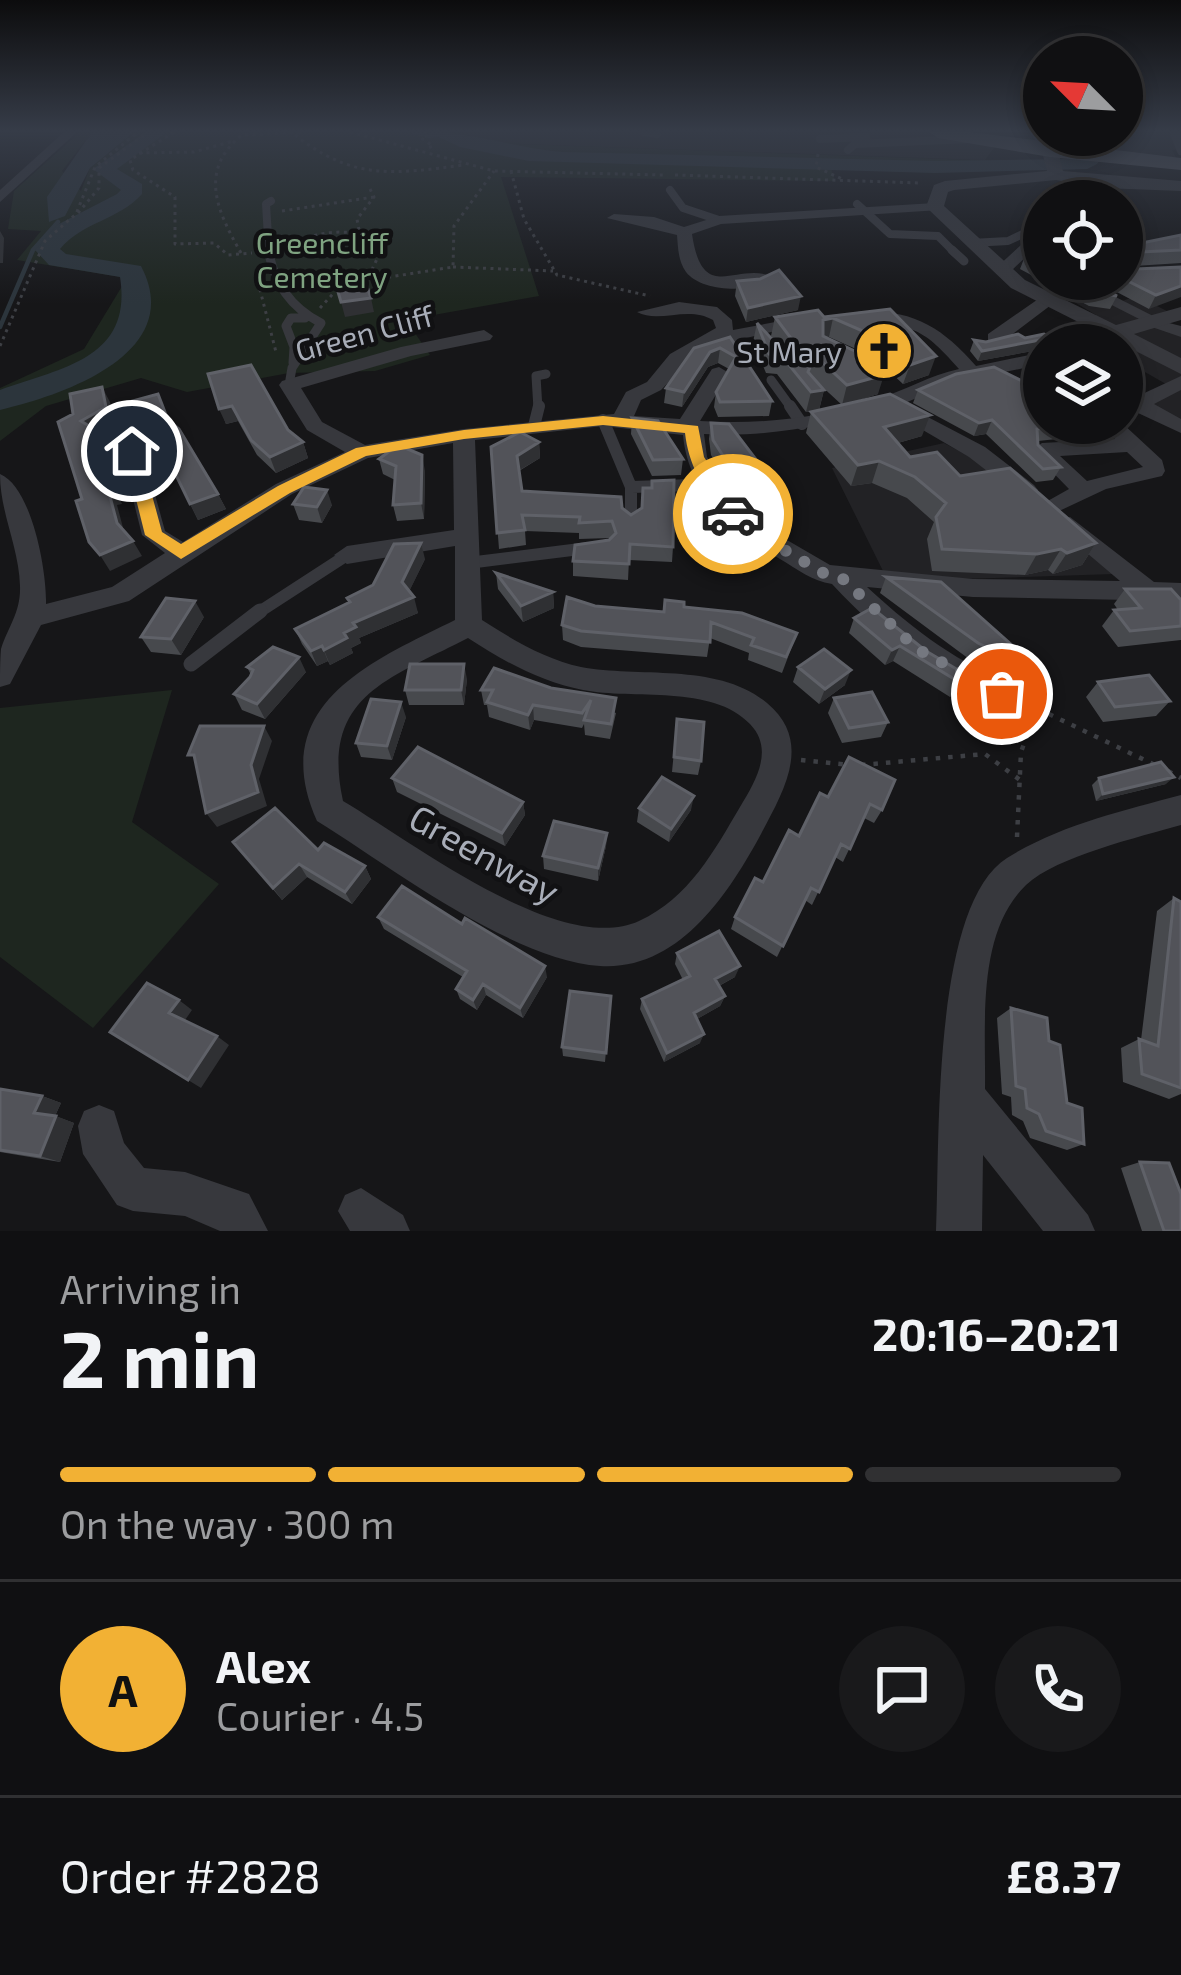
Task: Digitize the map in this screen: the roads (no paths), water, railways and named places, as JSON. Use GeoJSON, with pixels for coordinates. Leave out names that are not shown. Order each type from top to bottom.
{"type":"FeatureCollection","features":[{"type":"Feature","properties":{"kind":"street"},"geometry":{"type":"LineString","coordinates":[[935,207],[940,189]]}},
{"type":"Feature","properties":{"kind":"street"},"geometry":{"type":"LineString","coordinates":[[614,218],[654,221],[684,232],[719,220],[935,207]]}},
{"type":"Feature","properties":{"kind":"street"},"geometry":{"type":"LineString","coordinates":[[935,207],[968,252],[1023,281]]}},
{"type":"Feature","properties":{"kind":"street"},"geometry":{"type":"LineString","coordinates":[[684,232],[688,264],[696,272],[722,282],[769,279]]}},
{"type":"Feature","properties":{"kind":"street"},"geometry":{"type":"LineString","coordinates":[[1002,271],[1023,245]]}},
{"type":"Feature","properties":{"kind":"street"},"geometry":{"type":"LineString","coordinates":[[994,338],[1047,300]]}},
{"type":"Feature","properties":{"kind":"street"},"geometry":{"type":"LineString","coordinates":[[1060,300],[1104,324]]}},
{"type":"Feature","properties":{"kind":"street"},"geometry":{"type":"LineString","coordinates":[[612,420],[633,396],[654,386],[677,358],[724,331],[725,319],[690,306],[646,312]]}},
{"type":"Feature","properties":{"kind":"street"},"geometry":{"type":"LineString","coordinates":[[1143,326],[1181,313]]}},
{"type":"Feature","properties":{"kind":"street"},"geometry":{"type":"LineString","coordinates":[[698,355],[835,319],[883,315],[925,325],[990,376],[1023,387]]}},
{"type":"Feature","properties":{"kind":"street"},"geometry":{"type":"LineString","coordinates":[[1155,322],[1181,328]]}},
{"type":"Feature","properties":{"kind":"street","name":"Green Cliff"},"geometry":{"type":"LineString","coordinates":[[362,452],[314,426],[291,376],[484,336]]}},
{"type":"Feature","properties":{"kind":"street"},"geometry":{"type":"LineString","coordinates":[[1143,345],[1181,367]]}},
{"type":"Feature","properties":{"kind":"street"},"geometry":{"type":"LineString","coordinates":[[30,618],[119,594],[284,489],[362,452],[534,426],[612,420],[688,429],[802,424],[832,410],[894,401],[944,378],[990,376],[1023,365]]}},
{"type":"Feature","properties":{"kind":"street"},"geometry":{"type":"LineString","coordinates":[[719,373],[688,429],[696,457],[724,505],[747,528],[834,576],[917,649],[976,684],[1027,704]]}},
{"type":"Feature","properties":{"kind":"street"},"geometry":{"type":"LineString","coordinates":[[877,376],[894,401],[977,452],[1149,592]]}},
{"type":"Feature","properties":{"kind":"street"},"geometry":{"type":"LineString","coordinates":[[1143,401],[1181,382]]}},
{"type":"Feature","properties":{"kind":"street"},"geometry":{"type":"LineString","coordinates":[[1143,421],[1181,428]]}},
{"type":"Feature","properties":{"kind":"street"},"geometry":{"type":"LineString","coordinates":[[464,435],[470,625]]}},
{"type":"Feature","properties":{"kind":"street"},"geometry":{"type":"LineString","coordinates":[[128,440],[154,535],[181,553]]}},
{"type":"Feature","properties":{"kind":"street"},"geometry":{"type":"LineString","coordinates":[[1084,491],[1042,449],[1129,445],[1155,467],[1181,472]]}},
{"type":"Feature","properties":{"kind":"street"},"geometry":{"type":"LineString","coordinates":[[1049,507],[1117,479],[1149,475],[1155,467]]}},
{"type":"Feature","properties":{"kind":"street"},"geometry":{"type":"LineString","coordinates":[[0,481],[28,558],[34,591],[30,618],[0,676]]}},
{"type":"Feature","properties":{"kind":"street"},"geometry":{"type":"LineString","coordinates":[[347,555],[468,550]]}},
{"type":"Feature","properties":{"kind":"street"},"geometry":{"type":"LineString","coordinates":[[834,576],[1094,597],[1181,592]]}},
{"type":"Feature","properties":{"kind":"street","name":"Greenway"},"geometry":{"type":"LineString","coordinates":[[470,625],[526,662],[585,679],[734,695],[757,710],[777,735],[779,769],[706,893],[655,931],[629,945],[597,947],[529,928],[329,810],[317,773],[319,740],[333,709],[364,682],[470,625]]}},
{"type":"Feature","properties":{"kind":"street"},"geometry":{"type":"LineString","coordinates":[[959,1231],[967,994],[982,918],[1015,872],[1084,838],[1142,817],[1181,810]]}},
{"type":"Feature","properties":{"kind":"street"},"geometry":{"type":"LineString","coordinates":[[967,1100],[1072,1231]]}},
{"type":"Feature","properties":{"kind":"street"},"geometry":{"type":"LineString","coordinates":[[99,1126],[105,1154],[133,1189],[185,1194],[233,1210],[245,1231]]}},
{"type":"Feature","properties":{"kind":"lane"},"geometry":{"type":"LineString","coordinates":[[670,190],[683,208],[719,220]]}},
{"type":"Feature","properties":{"kind":"lane"},"geometry":{"type":"LineString","coordinates":[[271,201],[265,213],[270,253],[291,309],[311,320]]}},
{"type":"Feature","properties":{"kind":"lane"},"geometry":{"type":"LineString","coordinates":[[861,209],[890,233],[938,236],[968,252],[1023,240]]}},
{"type":"Feature","properties":{"kind":"lane"},"geometry":{"type":"LineString","coordinates":[[1112,300],[1155,322]]}},
{"type":"Feature","properties":{"kind":"lane"},"geometry":{"type":"LineString","coordinates":[[291,318],[321,323],[291,376],[294,347],[286,326],[291,318]]}},
{"type":"Feature","properties":{"kind":"lane"},"geometry":{"type":"LineString","coordinates":[[534,426],[540,402],[536,376],[546,374]]}},
{"type":"Feature","properties":{"kind":"lane"},"geometry":{"type":"LineString","coordinates":[[771,380],[802,424]]}},
{"type":"Feature","properties":{"kind":"lane"},"geometry":{"type":"LineString","coordinates":[[612,420],[631,487],[632,520]]}},
{"type":"Feature","properties":{"kind":"lane"},"geometry":{"type":"LineString","coordinates":[[631,487],[693,485]]}},
{"type":"Feature","properties":{"kind":"lane"},"geometry":{"type":"LineString","coordinates":[[468,550],[606,546]]}},
{"type":"Feature","properties":{"kind":"lane"},"geometry":{"type":"LineString","coordinates":[[191,664],[274,600],[347,555]]}},
{"type":"Feature","properties":{"kind":"waterway"},"geometry":{"type":"LineString","coordinates":[[0,401],[102,360],[121,345],[133,326],[138,302],[132,271],[58,260],[47,250],[65,230],[114,206],[134,189]]}},
{"type":"Feature","properties":{"kind":"waterway"},"geometry":{"type":"LineString","coordinates":[[0,327],[33,250],[58,222]]}},
{"type":"Feature","properties":{"kind":"place","name":"St Mary"},"geometry":{"type":"Point","coordinates":[884,351]}},
{"type":"Feature","properties":{"kind":"park label","name":"Greencliff Cemetery"},"geometry":{"type":"Point","coordinates":[322,259]}}]}
